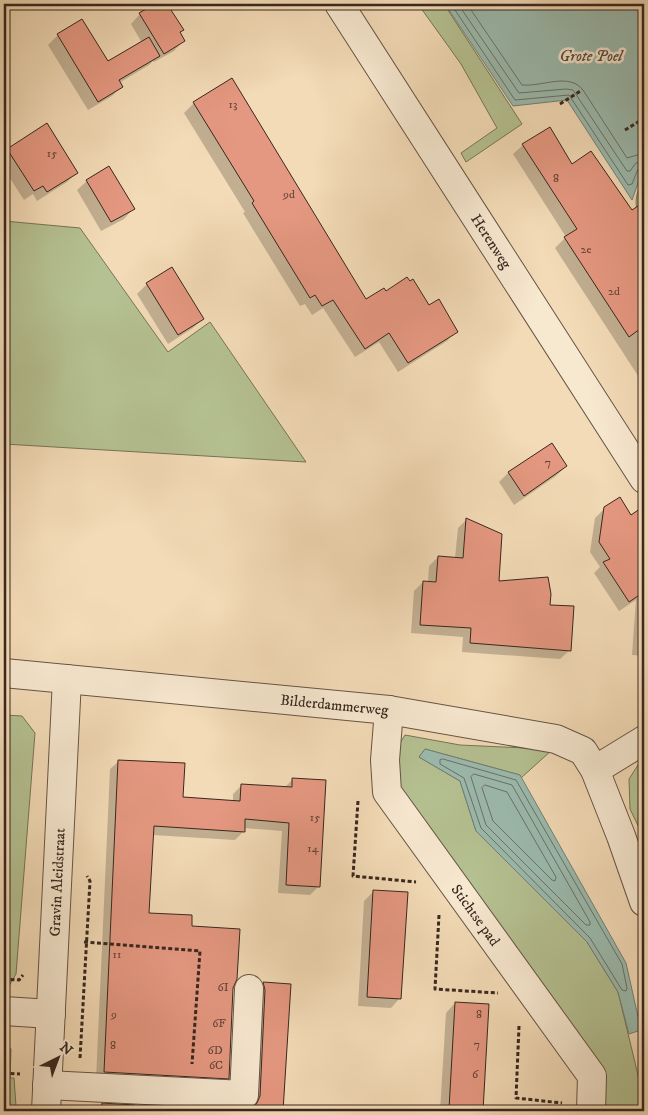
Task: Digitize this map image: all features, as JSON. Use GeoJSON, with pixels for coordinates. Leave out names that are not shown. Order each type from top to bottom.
{"type":"FeatureCollection","features":[{"type":"Feature","properties":{"kind":"street","name":"Herenweg"},"geometry":{"type":"LineString","coordinates":[[339,4],[644,479]]}},
{"type":"Feature","properties":{"kind":"street","name":"Bilderdammerweg"},"geometry":{"type":"LineString","coordinates":[[4,672],[389,710],[556,738],[583,751],[595,770],[644,902]]}},
{"type":"Feature","properties":{"kind":"street","name":"Gravin Aleidstraat"},"geometry":{"type":"LineString","coordinates":[[67,679],[46,1098],[190,1092],[244,1095],[249,989]]}},
{"type":"Feature","properties":{"kind":"street","name":"Stichtse pad"},"geometry":{"type":"LineString","coordinates":[[389,710],[386,760],[387,792],[446,880],[535,996],[592,1076],[591,1108]]}},
{"type":"Feature","properties":{"kind":"street"},"geometry":{"type":"LineString","coordinates":[[595,770],[644,740]]}},
{"type":"Feature","properties":{"kind":"street"},"geometry":{"type":"LineString","coordinates":[[4,1011],[51,1014]]}},
{"type":"Feature","properties":{"kind":"path"},"geometry":{"type":"LineString","coordinates":[[560,104],[582,90]]}},
{"type":"Feature","properties":{"kind":"path"},"geometry":{"type":"LineString","coordinates":[[625,130],[642,119],[644,122]]}},
{"type":"Feature","properties":{"kind":"path"},"geometry":{"type":"LineString","coordinates":[[358,800],[353,876],[446,880],[440,893],[435,989],[535,996]]}},
{"type":"Feature","properties":{"kind":"path"},"geometry":{"type":"LineString","coordinates":[[54,940],[200,951],[190,1092]]}},
{"type":"Feature","properties":{"kind":"path"},"geometry":{"type":"LineString","coordinates":[[4,979],[19,980],[25,974]]}},
{"type":"Feature","properties":{"kind":"path"},"geometry":{"type":"LineString","coordinates":[[519,1023],[516,1098],[591,1108]]}},
{"type":"Feature","properties":{"kind":"green space"},"geometry":{"type":"Polygon","coordinates":[[[418,4],[444,4],[522,124],[466,162],[461,153],[497,128],[461,64],[418,4]]]}},
{"type":"Feature","properties":{"kind":"green space"},"geometry":{"type":"Polygon","coordinates":[[[644,177],[644,227],[636,202],[644,177]]]}},
{"type":"Feature","properties":{"kind":"green space"},"geometry":{"type":"Polygon","coordinates":[[[4,221],[80,228],[168,352],[210,322],[306,462],[4,444],[4,221]]]}},
{"type":"Feature","properties":{"kind":"green space"},"geometry":{"type":"Polygon","coordinates":[[[4,715],[22,716],[35,733],[16,974],[9,986],[4,987],[4,715]]]}},
{"type":"Feature","properties":{"kind":"green space"},"geometry":{"type":"Polygon","coordinates":[[[405,735],[460,745],[552,750],[521,778],[520,775],[425,749],[419,757],[460,781],[476,831],[587,942],[618,992],[644,1100],[644,1111],[602,1111],[401,794],[398,746],[405,735]]]}},
{"type":"Feature","properties":{"kind":"green space"},"geometry":{"type":"Polygon","coordinates":[[[644,759],[644,838],[630,809],[629,779],[644,759]]]}},
{"type":"Feature","properties":{"kind":"green space"},"geometry":{"type":"Polygon","coordinates":[[[4,1041],[11,1049],[10,1078],[14,1078],[16,1106],[9,1107],[9,1111],[4,1111],[4,1041]]]}},
{"type":"Feature","properties":{"kind":"water","name":"Grote Poel"},"geometry":{"type":"Polygon","coordinates":[[[445,4],[644,4],[644,171],[632,200],[567,100],[513,106],[445,4]]]}},
{"type":"Feature","properties":{"kind":"water"},"geometry":{"type":"Polygon","coordinates":[[[425,749],[520,775],[626,963],[641,1030],[629,1034],[618,992],[587,942],[476,831],[460,781],[419,757],[425,749]]]}},
{"type":"Feature","properties":{"kind":"building"},"geometry":{"type":"Polygon","coordinates":[[[155,4],[167,4],[184,30],[180,32],[185,41],[164,54],[139,13],[155,4]]]}},
{"type":"Feature","properties":{"kind":"building"},"geometry":{"type":"Polygon","coordinates":[[[82,19],[108,61],[149,37],[160,56],[119,80],[123,87],[98,102],[57,34],[82,19]]]}},
{"type":"Feature","properties":{"kind":"building"},"geometry":{"type":"Polygon","coordinates":[[[232,78],[366,299],[384,288],[386,291],[407,277],[410,281],[413,279],[429,305],[439,299],[458,332],[408,363],[389,333],[365,349],[333,300],[322,306],[315,295],[310,298],[252,203],[254,201],[193,102],[232,78]]]}},
{"type":"Feature","properties":{"kind":"building"},"geometry":{"type":"Polygon","coordinates":[[[47,123],[78,173],[47,192],[43,186],[34,191],[7,149],[47,123]]]}},
{"type":"Feature","properties":{"kind":"building"},"geometry":{"type":"Polygon","coordinates":[[[550,127],[572,164],[591,151],[632,210],[644,202],[644,326],[629,337],[564,237],[577,229],[522,144],[550,127]]]}},
{"type":"Feature","properties":{"kind":"building"},"geometry":{"type":"Polygon","coordinates":[[[109,166],[135,209],[111,222],[86,180],[109,166]]]}},
{"type":"Feature","properties":{"kind":"building"},"geometry":{"type":"Polygon","coordinates":[[[172,267],[204,319],[178,335],[146,283],[172,267]]]}},
{"type":"Feature","properties":{"kind":"building"},"geometry":{"type":"Polygon","coordinates":[[[552,443],[567,466],[524,496],[508,472],[552,443]]]}},
{"type":"Feature","properties":{"kind":"building"},"geometry":{"type":"Polygon","coordinates":[[[620,497],[631,515],[644,506],[644,592],[629,602],[603,562],[610,559],[599,542],[604,507],[620,497]]]}},
{"type":"Feature","properties":{"kind":"building"},"geometry":{"type":"Polygon","coordinates":[[[466,518],[502,534],[499,581],[548,577],[551,594],[550,605],[574,606],[571,651],[470,643],[471,628],[420,625],[423,581],[436,582],[438,556],[463,558],[466,518]]]}},
{"type":"Feature","properties":{"kind":"building"},"geometry":{"type":"Polygon","coordinates":[[[118,760],[185,763],[183,797],[240,801],[241,784],[292,787],[292,778],[326,780],[320,887],[286,885],[289,823],[245,819],[245,832],[154,826],[149,913],[192,915],[192,926],[240,929],[237,979],[233,988],[229,1079],[104,1072],[118,760]]]}},
{"type":"Feature","properties":{"kind":"building"},"geometry":{"type":"Polygon","coordinates":[[[373,890],[408,892],[401,999],[367,997],[373,890]]]}},
{"type":"Feature","properties":{"kind":"building"},"geometry":{"type":"Polygon","coordinates":[[[263,982],[291,984],[283,1111],[244,1111],[252,1109],[260,1096],[265,990],[263,982]]]}},
{"type":"Feature","properties":{"kind":"building"},"geometry":{"type":"Polygon","coordinates":[[[455,1002],[489,1004],[483,1111],[449,1109],[455,1002]]]}},
{"type":"Feature","properties":{"kind":"building"},"geometry":{"type":"Polygon","coordinates":[[[102,1103],[135,1105],[135,1111],[101,1111],[102,1103]]]}},
{"type":"Feature","properties":{"kind":"building"},"geometry":{"type":"Polygon","coordinates":[[[193,1108],[244,1111],[193,1111],[193,1108]]]}}]}
